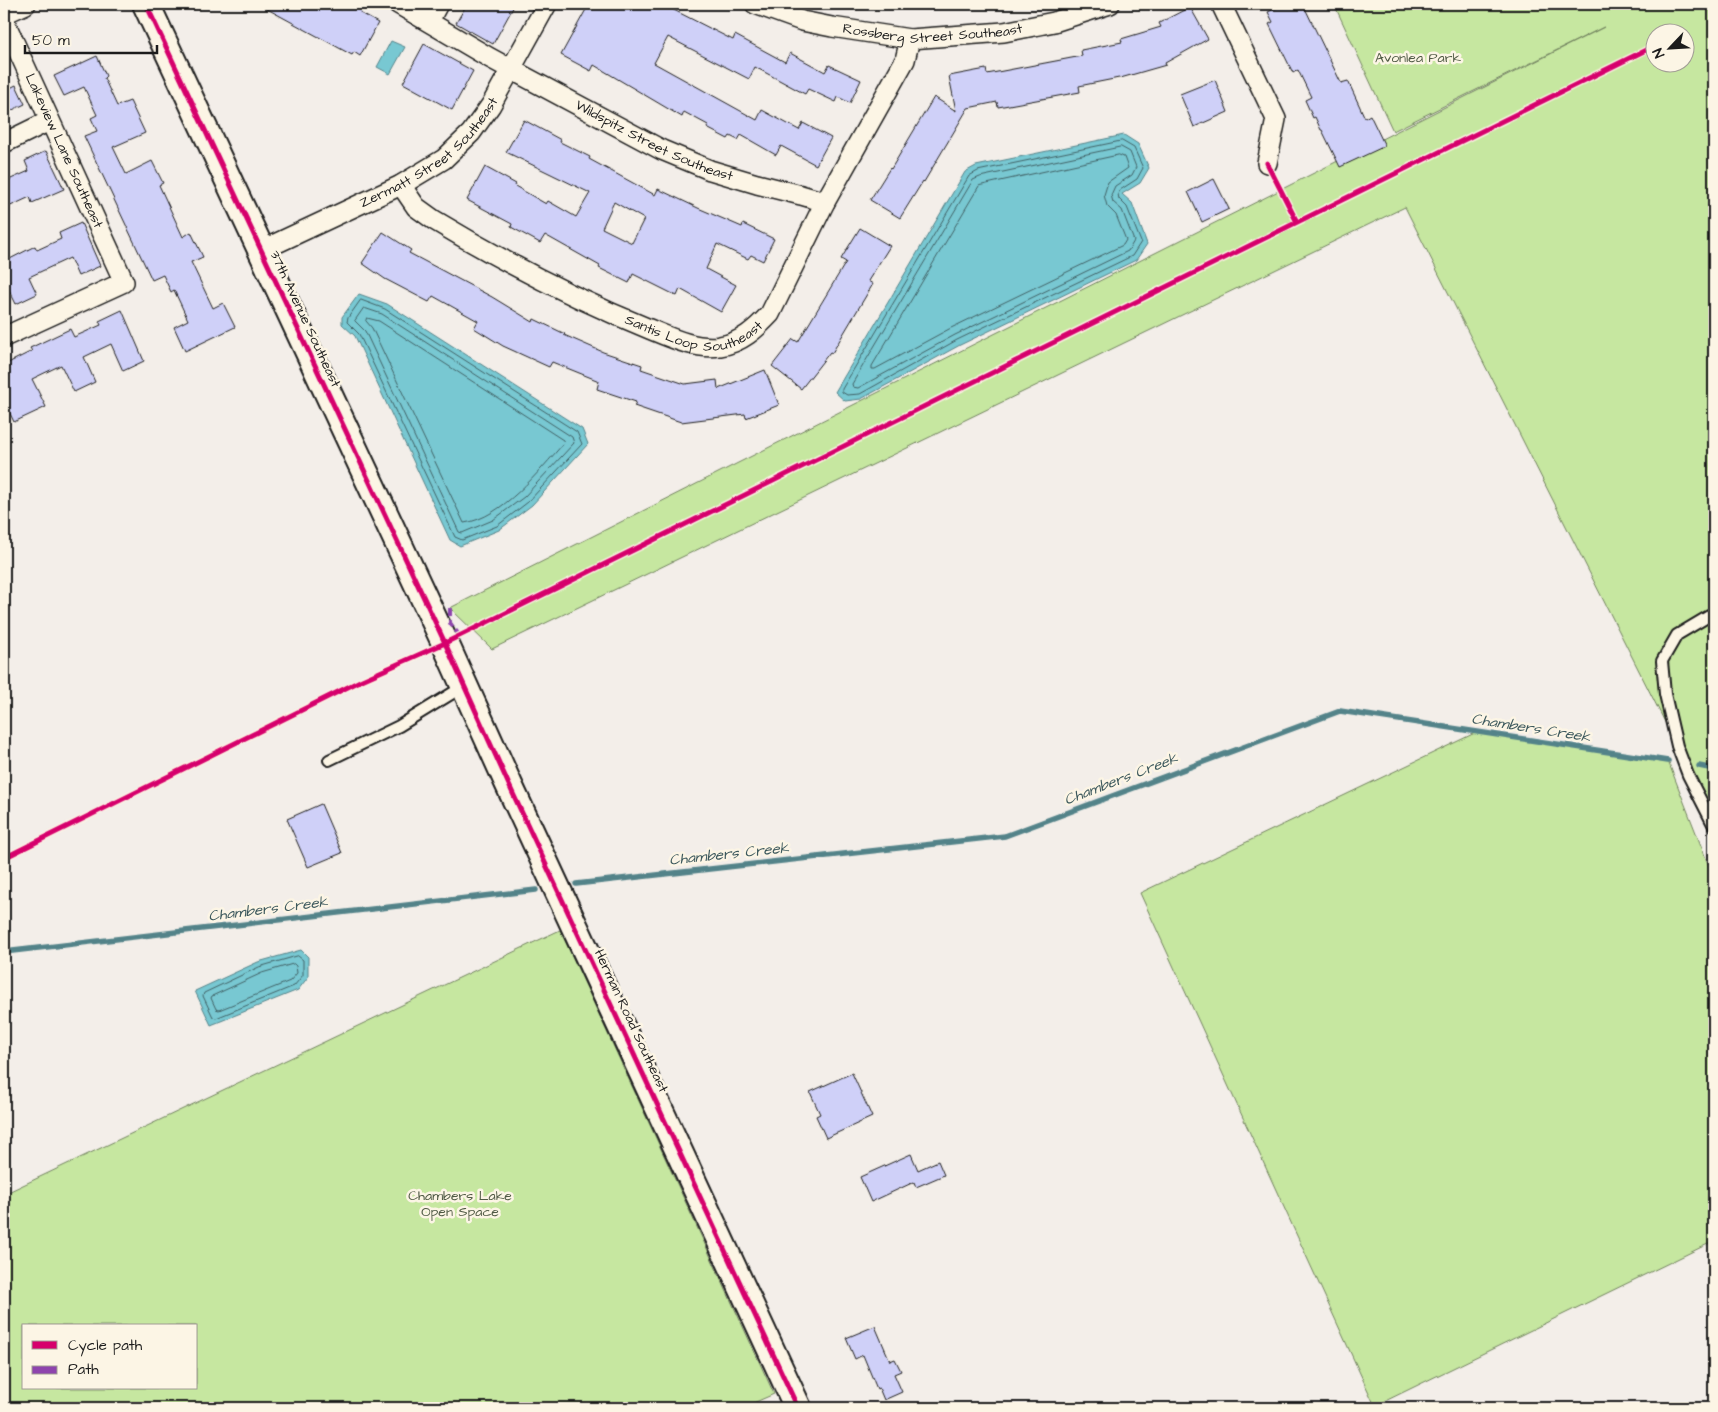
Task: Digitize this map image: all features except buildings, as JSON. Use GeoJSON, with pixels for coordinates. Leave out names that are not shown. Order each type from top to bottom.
{"type":"FeatureCollection","features":[{"type":"Feature","properties":{"kind":"street"},"geometry":{"type":"LineString","coordinates":[[4,14],[26,4]]}},
{"type":"Feature","properties":{"kind":"street","name":"37th Avenue Southeast"},"geometry":{"type":"LineString","coordinates":[[146,4],[445,643]]}},
{"type":"Feature","properties":{"kind":"street","name":"Wildspitz Street Southeast"},"geometry":{"type":"LineString","coordinates":[[398,4],[512,70],[662,150],[720,173],[825,202]]}},
{"type":"Feature","properties":{"kind":"street"},"geometry":{"type":"LineString","coordinates":[[429,21],[438,4]]}},
{"type":"Feature","properties":{"kind":"street","name":"Zermatt Street Southeast"},"geometry":{"type":"LineString","coordinates":[[260,250],[401,184],[444,159],[471,133],[491,105],[547,4]]}},
{"type":"Feature","properties":{"kind":"street","name":"Rossberg Street Southeast"},"geometry":{"type":"LineString","coordinates":[[755,4],[802,21],[910,39],[1004,32],[1054,22],[1110,4]]}},
{"type":"Feature","properties":{"kind":"street"},"geometry":{"type":"LineString","coordinates":[[1221,4],[1276,119],[1267,163]]}},
{"type":"Feature","properties":{"kind":"street","name":"Lakeview Lane Southeast"},"geometry":{"type":"LineString","coordinates":[[4,20],[124,282],[4,337]]}},
{"type":"Feature","properties":{"kind":"street","name":"Santis Loop Southeast"},"geometry":{"type":"LineString","coordinates":[[401,184],[416,206],[434,220],[561,291],[658,332],[694,344],[708,346],[730,344],[743,338],[759,326],[770,314],[825,202],[905,60],[910,39]]}},
{"type":"Feature","properties":{"kind":"street"},"geometry":{"type":"LineString","coordinates":[[4,142],[49,121]]}},
{"type":"Feature","properties":{"kind":"street","name":"Herman Road Southeast"},"geometry":{"type":"LineString","coordinates":[[445,643],[798,1408]]}},
{"type":"Feature","properties":{"kind":"lane"},"geometry":{"type":"LineString","coordinates":[[1714,612],[1677,635],[1662,661],[1665,694],[1677,746],[1688,775],[1714,826]]}},
{"type":"Feature","properties":{"kind":"lane"},"geometry":{"type":"LineString","coordinates":[[329,760],[399,726],[464,686]]}},
{"type":"Feature","properties":{"kind":"green space","name":"Avonlea Park"},"geometry":{"type":"Polygon","coordinates":[[[1334,4],[1714,4],[1714,836],[1677,746],[1405,207],[492,649],[450,608],[1604,27],[1393,131],[1334,4]]]}},
{"type":"Feature","properties":{"kind":"green space"},"geometry":{"type":"Polygon","coordinates":[[[1477,732],[1668,761],[1714,879],[1714,1241],[1375,1406],[1140,893],[1477,732]]]}},
{"type":"Feature","properties":{"kind":"green space","name":"Chambers Lake Open Space"},"geometry":{"type":"Polygon","coordinates":[[[560,930],[774,1394],[742,1408],[4,1408],[4,1194],[560,930]]]}},
{"type":"Feature","properties":{"kind":"water"},"geometry":{"type":"Polygon","coordinates":[[[391,41],[405,47],[390,74],[377,67],[391,41]]]}},
{"type":"Feature","properties":{"kind":"water"},"geometry":{"type":"Polygon","coordinates":[[[1124,135],[1138,144],[1149,168],[1140,183],[1122,194],[1132,203],[1147,244],[1136,260],[960,345],[861,399],[845,401],[835,392],[965,172],[976,166],[1124,135]]]}},
{"type":"Feature","properties":{"kind":"water"},"geometry":{"type":"Polygon","coordinates":[[[359,294],[387,304],[582,429],[588,444],[532,505],[499,530],[460,546],[450,540],[355,336],[342,324],[342,317],[359,294]]]}},
{"type":"Feature","properties":{"kind":"water"},"geometry":{"type":"Polygon","coordinates":[[[301,950],[308,957],[308,977],[298,990],[211,1025],[195,991],[258,962],[301,950]]]}},
{"type":"Feature","properties":{"kind":"waterway","name":"Chambers Creek"},"geometry":{"type":"LineString","coordinates":[[576,884],[1005,836],[1340,711],[1668,761]]}},
{"type":"Feature","properties":{"kind":"waterway","name":"Chambers Creek"},"geometry":{"type":"LineString","coordinates":[[1699,766],[1714,769]]}},
{"type":"Feature","properties":{"kind":"waterway","name":"Chambers Creek"},"geometry":{"type":"LineString","coordinates":[[4,952],[536,890]]}},
{"type":"Feature","properties":{"kind":"marked path"},"geometry":{"type":"LineString","coordinates":[[450,608],[450,623],[460,636]]}},
{"type":"Feature","properties":{"kind":"cycle path"},"geometry":{"type":"LineString","coordinates":[[146,4],[445,643],[798,1408]]}},
{"type":"Feature","properties":{"kind":"cycle path"},"geometry":{"type":"LineString","coordinates":[[4,858],[362,680],[445,643],[1646,50]]}},
{"type":"Feature","properties":{"kind":"cycle path"},"geometry":{"type":"LineString","coordinates":[[1267,163],[1297,222]]}}]}
